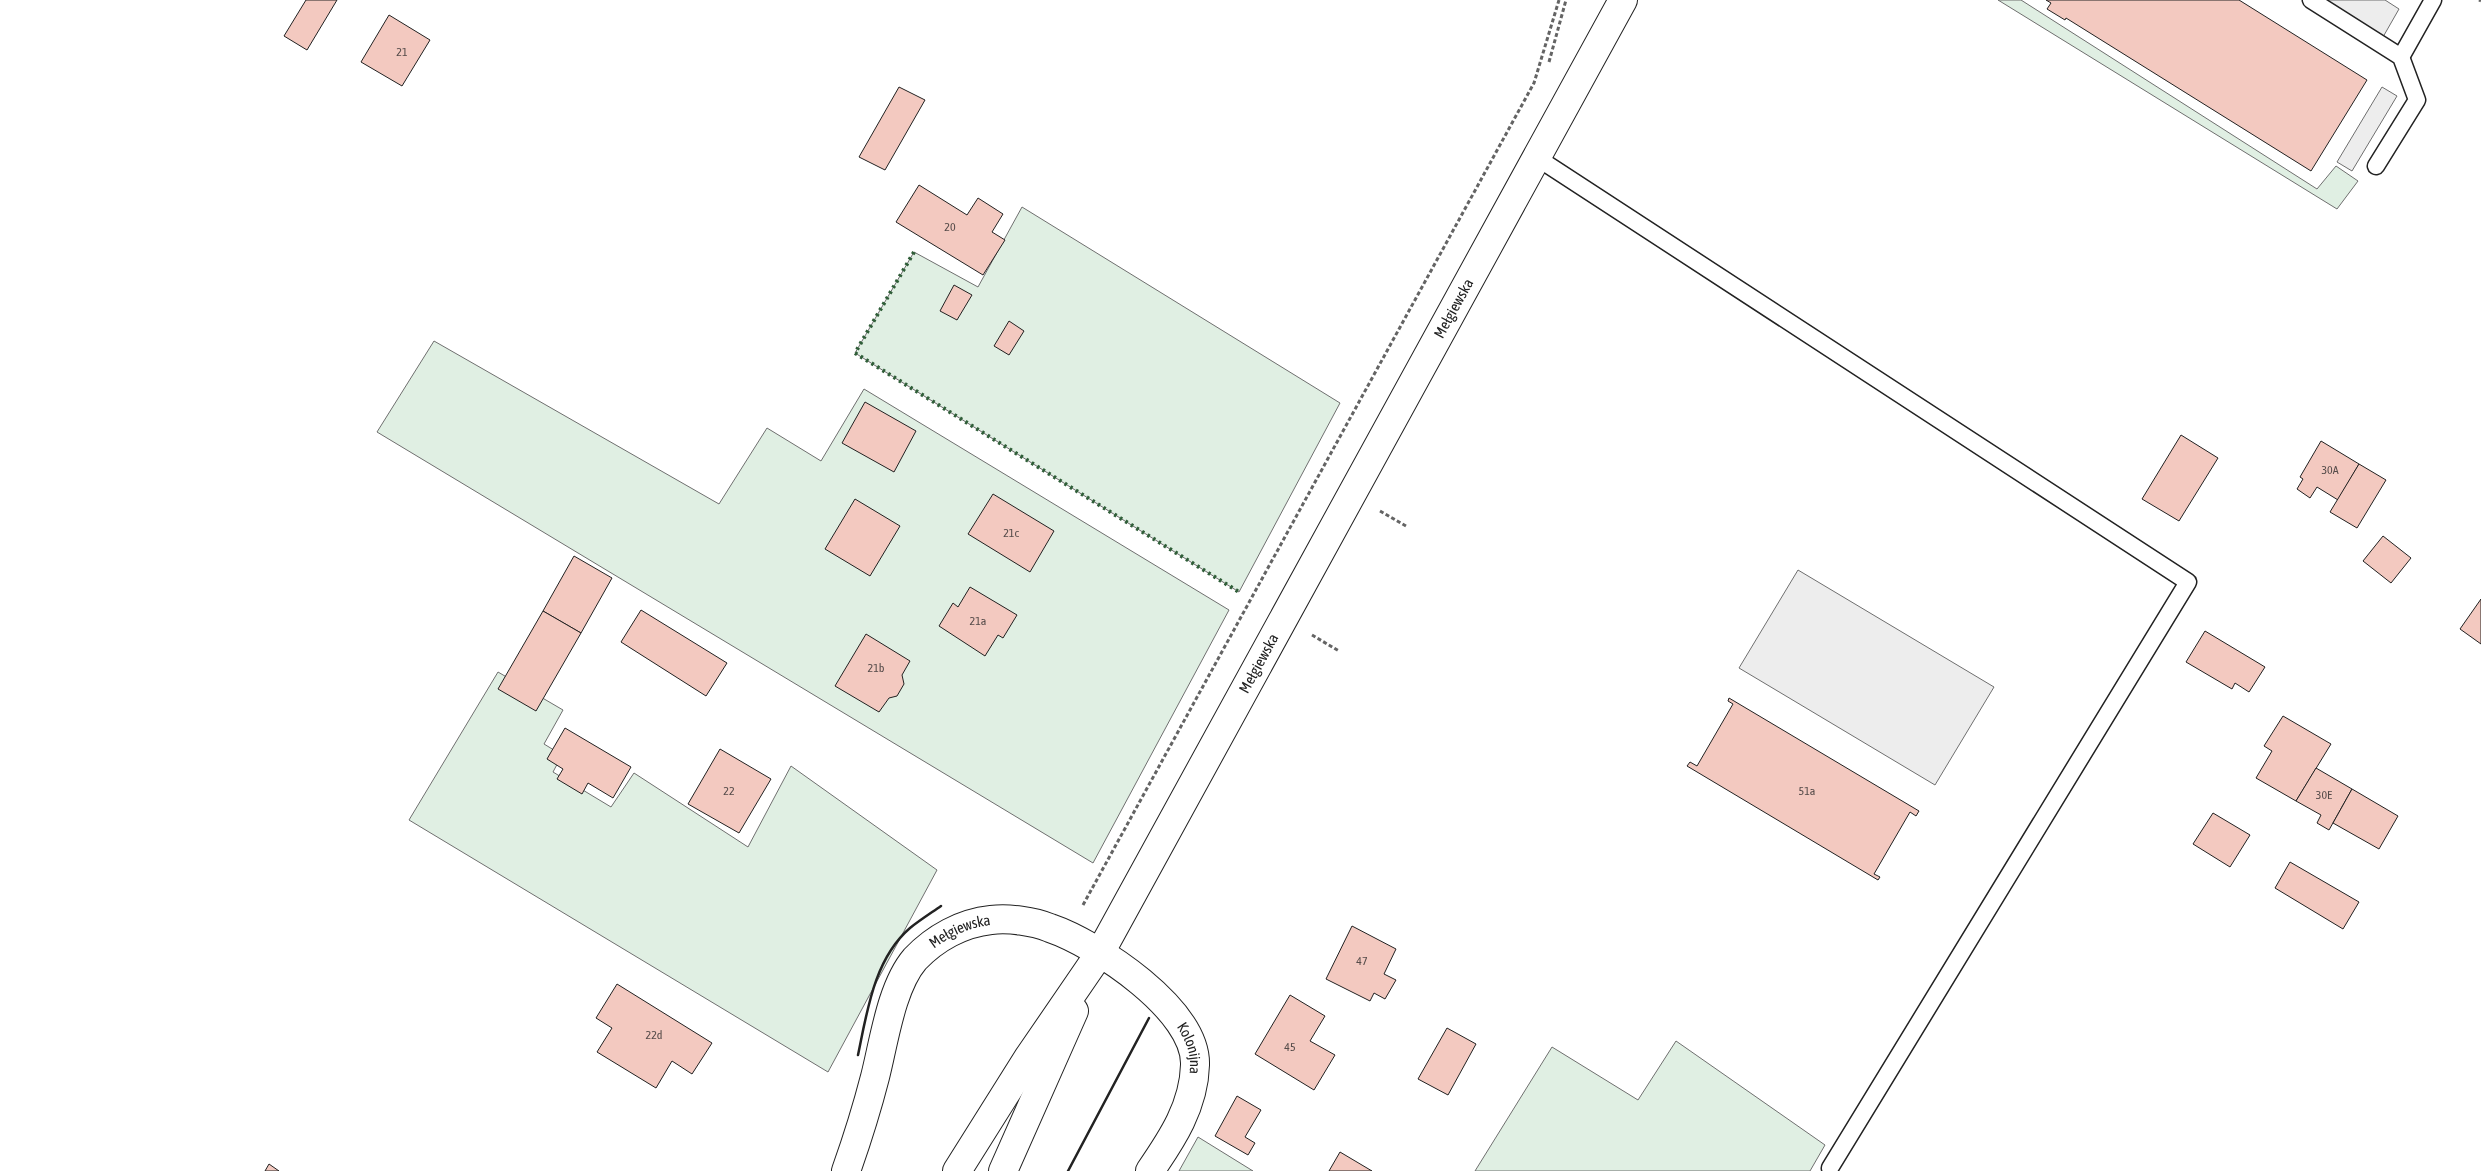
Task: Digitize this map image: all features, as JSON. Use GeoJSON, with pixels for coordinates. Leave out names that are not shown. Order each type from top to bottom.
{"type":"FeatureCollection","features":[{"type":"Feature","properties":{"kind":"main road","name":"Mełgiewska"},"geometry":{"type":"LineString","coordinates":[[846,1171],[872,1086],[894,1000],[914,960],[938,939],[961,927],[991,920],[1020,921],[1048,927],[1067,934],[1100,952],[1623,0]]}},
{"type":"Feature","properties":{"kind":"main road"},"geometry":{"type":"LineString","coordinates":[[957,1171],[1028,1058],[1100,952]]}},
{"type":"Feature","properties":{"kind":"main road"},"geometry":{"type":"LineString","coordinates":[[1003,1171],[1100,952]]}},
{"type":"Feature","properties":{"kind":"main road","name":"Kolonijna"},"geometry":{"type":"LineString","coordinates":[[1100,952],[1151,990],[1172,1012],[1188,1036],[1195,1063],[1191,1099],[1171,1140],[1150,1171]]}},
{"type":"Feature","properties":{"kind":"lane"},"geometry":{"type":"LineString","coordinates":[[2311,0],[2402,57],[2417,100],[2376,166]]}},
{"type":"Feature","properties":{"kind":"lane"},"geometry":{"type":"LineString","coordinates":[[2402,57],[2433,0]]}},
{"type":"Feature","properties":{"kind":"lane"},"geometry":{"type":"LineString","coordinates":[[1536,157],[2188,582],[1830,1168]]}},
{"type":"Feature","properties":{"kind":"path"},"geometry":{"type":"LineString","coordinates":[[1067,934],[1534,83],[1559,0]]}},
{"type":"Feature","properties":{"kind":"path"},"geometry":{"type":"LineString","coordinates":[[1547,67],[1566,0]]}},
{"type":"Feature","properties":{"kind":"green space"},"geometry":{"type":"Polygon","coordinates":[[[1998,0],[2021,0],[2317,189],[2336,166],[2358,181],[2337,209],[1998,0]]]}},
{"type":"Feature","properties":{"kind":"green space"},"geometry":{"type":"Polygon","coordinates":[[[1022,207],[1340,403],[1239,592],[855,353],[914,252],[978,287],[1022,207]]]}},
{"type":"Feature","properties":{"kind":"green space"},"geometry":{"type":"Polygon","coordinates":[[[434,341],[719,504],[767,428],[821,461],[864,389],[1229,610],[1093,863],[377,432],[434,341]]]}},
{"type":"Feature","properties":{"kind":"green space"},"geometry":{"type":"Polygon","coordinates":[[[498,672],[563,710],[544,744],[562,755],[553,772],[611,807],[634,773],[748,847],[791,766],[937,870],[828,1072],[409,820],[498,672]]]}},
{"type":"Feature","properties":{"kind":"green space"},"geometry":{"type":"Polygon","coordinates":[[[1676,1041],[1825,1145],[1810,1171],[1475,1171],[1552,1047],[1638,1100],[1676,1041]]]}},
{"type":"Feature","properties":{"kind":"green space"},"geometry":{"type":"Polygon","coordinates":[[[1198,1137],[1253,1171],[1179,1171],[1198,1137]]]}},
{"type":"Feature","properties":{"kind":"shaded area"},"geometry":{"type":"Polygon","coordinates":[[[2325,0],[2385,0],[2399,9],[2383,37],[2325,0]]]}},
{"type":"Feature","properties":{"kind":"shaded area"},"geometry":{"type":"Polygon","coordinates":[[[2382,87],[2397,96],[2352,171],[2337,162],[2382,87]]]}},
{"type":"Feature","properties":{"kind":"shaded area"},"geometry":{"type":"Polygon","coordinates":[[[1798,570],[1994,687],[1935,785],[1739,668],[1798,570]]]}},
{"type":"Feature","properties":{"kind":"building"},"geometry":{"type":"Polygon","coordinates":[[[306,0],[337,0],[307,50],[284,36],[306,0]]]}},
{"type":"Feature","properties":{"kind":"building"},"geometry":{"type":"Polygon","coordinates":[[[2046,0],[2239,0],[2367,80],[2311,171],[2066,18],[2065,20],[2047,9],[2051,3],[2046,0]]]}},
{"type":"Feature","properties":{"kind":"building"},"geometry":{"type":"Polygon","coordinates":[[[389,15],[430,40],[402,86],[361,62],[389,15]]]}},
{"type":"Feature","properties":{"kind":"building"},"geometry":{"type":"Polygon","coordinates":[[[899,87],[925,100],[885,170],[859,157],[899,87]]]}},
{"type":"Feature","properties":{"kind":"building"},"geometry":{"type":"Polygon","coordinates":[[[919,185],[967,215],[978,198],[1003,214],[992,232],[1005,240],[983,275],[896,222],[919,185]]]}},
{"type":"Feature","properties":{"kind":"building"},"geometry":{"type":"Polygon","coordinates":[[[954,285],[972,295],[957,320],[940,311],[954,285]]]}},
{"type":"Feature","properties":{"kind":"building"},"geometry":{"type":"Polygon","coordinates":[[[1009,321],[1024,331],[1009,355],[994,346],[1009,321]]]}},
{"type":"Feature","properties":{"kind":"building"},"geometry":{"type":"Polygon","coordinates":[[[865,402],[916,431],[894,472],[842,443],[865,402]]]}},
{"type":"Feature","properties":{"kind":"building"},"geometry":{"type":"Polygon","coordinates":[[[2181,435],[2218,458],[2179,521],[2142,499],[2181,435]]]}},
{"type":"Feature","properties":{"kind":"building"},"geometry":{"type":"Polygon","coordinates":[[[2321,441],[2359,464],[2338,500],[2317,487],[2310,498],[2297,489],[2303,479],[2300,477],[2321,441]]]}},
{"type":"Feature","properties":{"kind":"building"},"geometry":{"type":"Polygon","coordinates":[[[2359,464],[2386,480],[2357,528],[2330,512],[2359,464]]]}},
{"type":"Feature","properties":{"kind":"building"},"geometry":{"type":"Polygon","coordinates":[[[993,494],[1054,531],[1030,572],[968,534],[993,494]]]}},
{"type":"Feature","properties":{"kind":"building"},"geometry":{"type":"Polygon","coordinates":[[[855,499],[900,526],[870,576],[825,549],[855,499]]]}},
{"type":"Feature","properties":{"kind":"building"},"geometry":{"type":"Polygon","coordinates":[[[2383,536],[2411,558],[2391,583],[2363,561],[2383,536]]]}},
{"type":"Feature","properties":{"kind":"building"},"geometry":{"type":"Polygon","coordinates":[[[574,556],[612,578],[581,633],[543,611],[574,556]]]}},
{"type":"Feature","properties":{"kind":"building"},"geometry":{"type":"Polygon","coordinates":[[[970,587],[1017,615],[1003,638],[998,635],[985,656],[939,626],[953,603],[958,607],[970,587]]]}},
{"type":"Feature","properties":{"kind":"building"},"geometry":{"type":"Polygon","coordinates":[[[2481,599],[2481,644],[2460,629],[2481,599]]]}},
{"type":"Feature","properties":{"kind":"building"},"geometry":{"type":"Polygon","coordinates":[[[641,610],[727,663],[706,696],[621,642],[641,610]]]}},
{"type":"Feature","properties":{"kind":"building"},"geometry":{"type":"Polygon","coordinates":[[[543,611],[581,633],[536,711],[498,689],[543,611]]]}},
{"type":"Feature","properties":{"kind":"building"},"geometry":{"type":"Polygon","coordinates":[[[2205,631],[2265,667],[2249,692],[2235,683],[2232,689],[2186,662],[2205,631]]]}},
{"type":"Feature","properties":{"kind":"building"},"geometry":{"type":"Polygon","coordinates":[[[866,634],[910,661],[902,675],[904,684],[897,696],[889,698],[879,712],[835,686],[866,634]]]}},
{"type":"Feature","properties":{"kind":"building"},"geometry":{"type":"Polygon","coordinates":[[[1729,698],[1919,811],[1916,816],[1910,812],[1874,874],[1880,877],[1878,880],[1687,766],[1690,762],[1697,766],[1733,704],[1728,701],[1729,698]]]}},
{"type":"Feature","properties":{"kind":"building"},"geometry":{"type":"Polygon","coordinates":[[[2283,716],[2331,744],[2296,801],[2256,778],[2272,751],[2264,746],[2283,716]]]}},
{"type":"Feature","properties":{"kind":"building"},"geometry":{"type":"Polygon","coordinates":[[[565,728],[631,767],[613,798],[588,783],[582,794],[557,779],[563,769],[547,759],[565,728]]]}},
{"type":"Feature","properties":{"kind":"building"},"geometry":{"type":"Polygon","coordinates":[[[720,749],[771,779],[739,833],[688,804],[720,749]]]}},
{"type":"Feature","properties":{"kind":"building"},"geometry":{"type":"Polygon","coordinates":[[[2316,768],[2352,789],[2329,830],[2317,823],[2321,815],[2296,801],[2316,768]]]}},
{"type":"Feature","properties":{"kind":"building"},"geometry":{"type":"Polygon","coordinates":[[[2352,789],[2398,816],[2379,849],[2333,823],[2352,789]]]}},
{"type":"Feature","properties":{"kind":"building"},"geometry":{"type":"Polygon","coordinates":[[[2213,813],[2250,835],[2230,867],[2193,844],[2213,813]]]}},
{"type":"Feature","properties":{"kind":"building"},"geometry":{"type":"Polygon","coordinates":[[[2290,862],[2359,902],[2343,929],[2275,888],[2290,862]]]}},
{"type":"Feature","properties":{"kind":"building"},"geometry":{"type":"Polygon","coordinates":[[[1352,926],[1396,949],[1384,974],[1396,980],[1385,999],[1374,993],[1370,1001],[1326,979],[1352,926]]]}},
{"type":"Feature","properties":{"kind":"building"},"geometry":{"type":"Polygon","coordinates":[[[617,984],[712,1043],[692,1074],[672,1061],[656,1088],[597,1052],[612,1028],[596,1018],[617,984]]]}},
{"type":"Feature","properties":{"kind":"building"},"geometry":{"type":"Polygon","coordinates":[[[1290,995],[1325,1016],[1310,1041],[1335,1055],[1314,1090],[1255,1054],[1290,995]]]}},
{"type":"Feature","properties":{"kind":"building"},"geometry":{"type":"Polygon","coordinates":[[[1447,1028],[1476,1044],[1448,1095],[1418,1079],[1447,1028]]]}},
{"type":"Feature","properties":{"kind":"building"},"geometry":{"type":"Polygon","coordinates":[[[1237,1096],[1261,1110],[1245,1137],[1255,1143],[1248,1155],[1215,1136],[1237,1096]]]}},
{"type":"Feature","properties":{"kind":"building"},"geometry":{"type":"Polygon","coordinates":[[[1340,1152],[1372,1171],[1329,1171],[1340,1152]]]}},
{"type":"Feature","properties":{"kind":"building"},"geometry":{"type":"Polygon","coordinates":[[[269,1164],[279,1171],[265,1171],[269,1164]]]}},
{"type":"Feature","properties":{"kind":"hedge"},"geometry":{"type":"LineString","coordinates":[[914,252],[855,353],[1239,592]]}},
{"type":"Feature","properties":{"kind":"wall"},"geometry":{"type":"LineString","coordinates":[[858,1055],[874,987],[888,955],[910,928],[941,906]]}},
{"type":"Feature","properties":{"kind":"wall"},"geometry":{"type":"LineString","coordinates":[[1068,1171],[1149,1018]]}}]}
